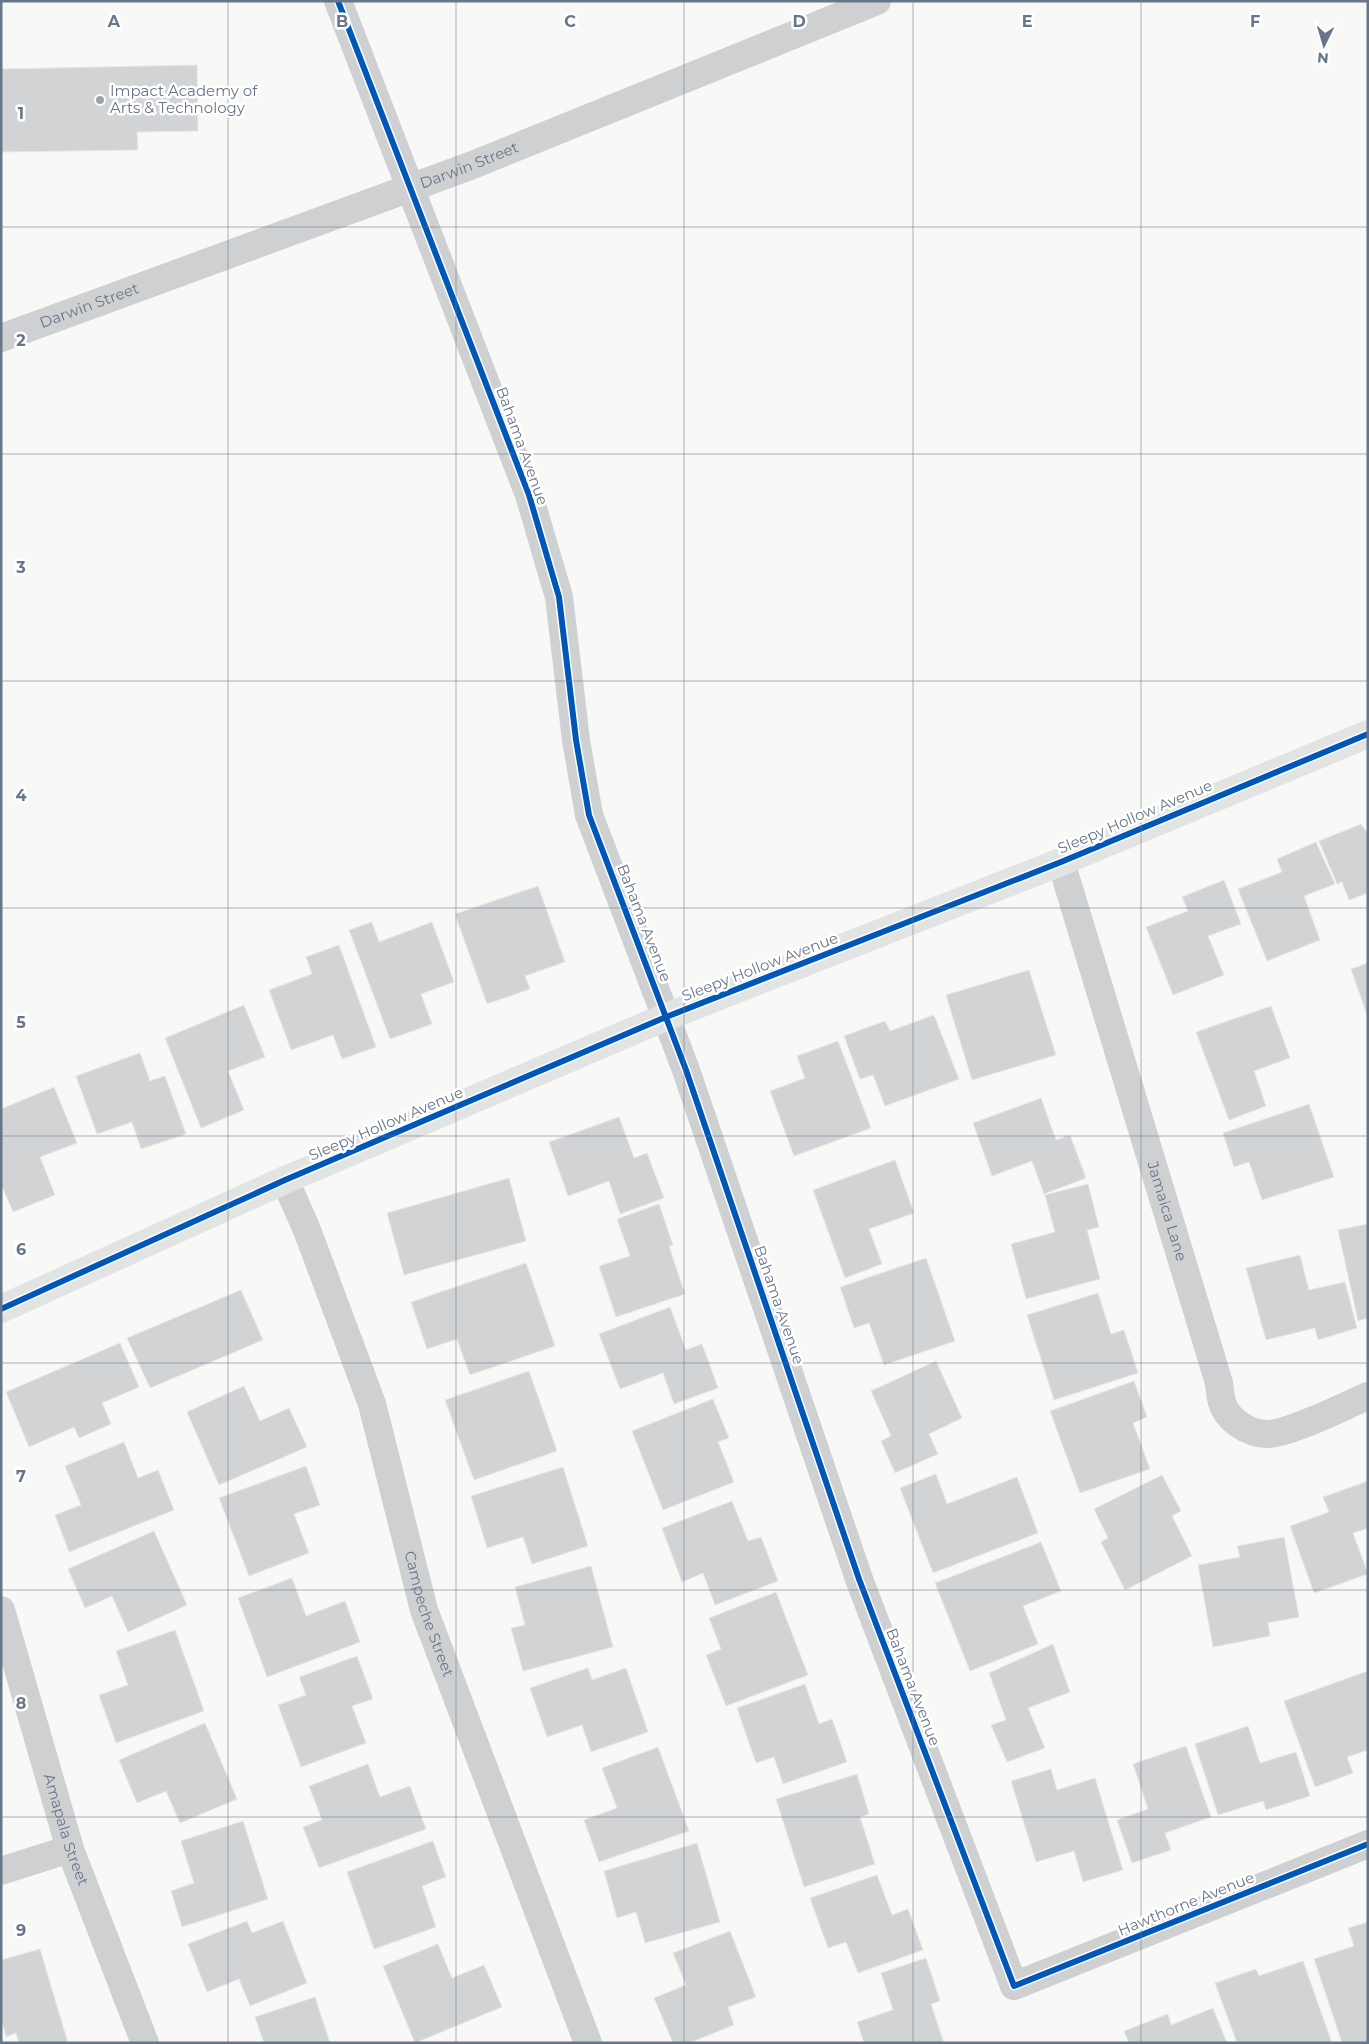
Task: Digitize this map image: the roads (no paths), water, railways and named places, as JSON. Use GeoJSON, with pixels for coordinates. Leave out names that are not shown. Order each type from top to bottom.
{"type":"FeatureCollection","features":[{"type":"Feature","properties":{"kind":"street","name":"Bahama Avenue"},"geometry":{"type":"LineString","coordinates":[[338,1],[529,495],[559,597],[576,740],[589,815],[689,1079],[859,1579],[1014,1986]]}},
{"type":"Feature","properties":{"kind":"street","name":"Darwin Street"},"geometry":{"type":"LineString","coordinates":[[1,338],[411,188],[877,1]]}},
{"type":"Feature","properties":{"kind":"street","name":"Sleepy Hollow Avenue"},"geometry":{"type":"LineString","coordinates":[[1,1309],[285,1180],[666,1017],[1061,862],[1368,734]]}},
{"type":"Feature","properties":{"kind":"street","name":"Jamaica Lane"},"geometry":{"type":"LineString","coordinates":[[1061,862],[1219,1383],[1222,1404],[1233,1419],[1249,1431],[1267,1434],[1288,1430],[1368,1396]]}},
{"type":"Feature","properties":{"kind":"street","name":"Campeche Street"},"geometry":{"type":"LineString","coordinates":[[285,1180],[308,1230],[372,1404],[424,1610],[588,2043]]}},
{"type":"Feature","properties":{"kind":"street","name":"Amapala Street"},"geometry":{"type":"LineString","coordinates":[[1,1610],[70,1850],[145,2043]]}},
{"type":"Feature","properties":{"kind":"street","name":"Hawthorne Avenue"},"geometry":{"type":"LineString","coordinates":[[1014,1986],[1368,1844]]}},
{"type":"Feature","properties":{"kind":"street"},"geometry":{"type":"LineString","coordinates":[[1,1871],[70,1850]]}},
{"type":"Feature","properties":{"kind":"place","name":"Impact Academy of Arts & Technology"},"geometry":{"type":"Point","coordinates":[100,100]}}]}
